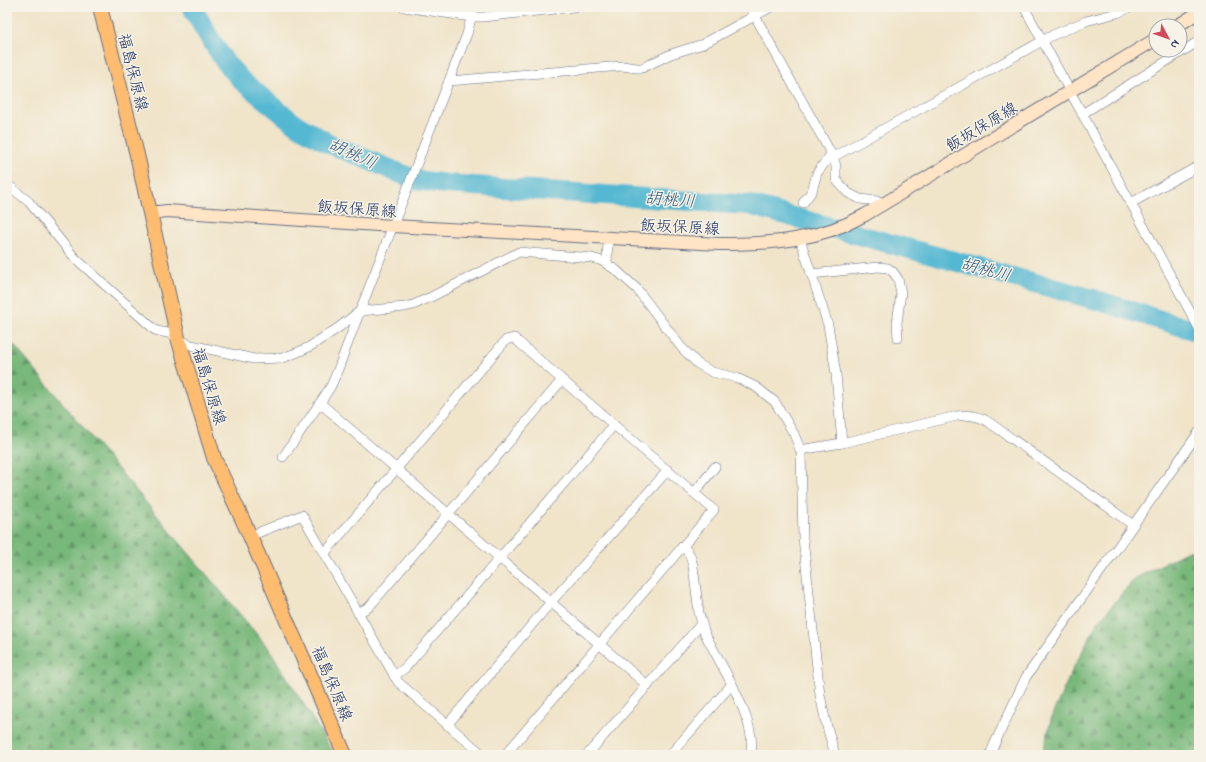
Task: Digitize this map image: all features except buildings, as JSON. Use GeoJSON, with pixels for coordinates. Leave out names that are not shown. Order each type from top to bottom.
{"type":"FeatureCollection","features":[{"type":"Feature","properties":{"kind":"main road","name":"福島保原線"},"geometry":{"type":"LineString","coordinates":[[100,7],[138,159],[178,338],[214,458],[250,536],[345,755]]}},
{"type":"Feature","properties":{"kind":"main road"},"geometry":{"type":"LineString","coordinates":[[1188,19],[1199,12]]}},
{"type":"Feature","properties":{"kind":"main road","name":"飯坂保原線"},"geometry":{"type":"LineString","coordinates":[[150,213],[167,211],[393,226],[726,244],[756,244],[802,238],[839,228],[881,206],[1148,44]]}},
{"type":"Feature","properties":{"kind":"street"},"geometry":{"type":"LineString","coordinates":[[404,7],[472,17],[574,7]]}},
{"type":"Feature","properties":{"kind":"street"},"geometry":{"type":"LineString","coordinates":[[282,457],[331,386],[337,372],[467,34],[474,7]]}},
{"type":"Feature","properties":{"kind":"street"},"geometry":{"type":"LineString","coordinates":[[750,7],[833,157],[836,166],[836,179],[848,193],[860,199],[877,201],[881,206]]}},
{"type":"Feature","properties":{"kind":"street"},"geometry":{"type":"LineString","coordinates":[[449,81],[622,66],[642,68],[671,54],[703,44],[771,7]]}},
{"type":"Feature","properties":{"kind":"street"},"geometry":{"type":"LineString","coordinates":[[1024,7],[1199,328]]}},
{"type":"Feature","properties":{"kind":"street"},"geometry":{"type":"LineString","coordinates":[[803,203],[812,190],[817,173],[829,157],[833,157],[1053,34],[1086,21],[1117,13],[1131,7]]}},
{"type":"Feature","properties":{"kind":"street"},"geometry":{"type":"LineString","coordinates":[[1082,114],[1199,41]]}},
{"type":"Feature","properties":{"kind":"street"},"geometry":{"type":"LineString","coordinates":[[1131,203],[1199,166]]}},
{"type":"Feature","properties":{"kind":"street"},"geometry":{"type":"LineString","coordinates":[[7,184],[29,202],[75,258],[155,330],[167,333],[191,345],[254,359],[282,358],[296,353],[309,347],[338,328],[360,311],[413,305],[432,297],[519,252],[592,258],[607,264],[616,270],[637,289],[681,347],[698,364],[712,372],[738,378],[756,387],[776,402],[794,434],[800,450],[802,470],[803,538],[820,695],[835,755]]}},
{"type":"Feature","properties":{"kind":"street"},"geometry":{"type":"LineString","coordinates":[[607,264],[608,238]]}},
{"type":"Feature","properties":{"kind":"street"},"geometry":{"type":"LineString","coordinates":[[802,238],[828,325],[836,374],[842,443]]}},
{"type":"Feature","properties":{"kind":"street"},"geometry":{"type":"LineString","coordinates":[[812,274],[878,267],[888,268],[898,279],[901,293],[897,323],[898,338]]}},
{"type":"Feature","properties":{"kind":"street"},"geometry":{"type":"LineString","coordinates":[[324,554],[506,340],[514,338],[714,510],[505,755]]}},
{"type":"Feature","properties":{"kind":"street"},"geometry":{"type":"LineString","coordinates":[[358,613],[369,607],[562,380]]}},
{"type":"Feature","properties":{"kind":"street"},"geometry":{"type":"LineString","coordinates":[[320,403],[648,686]]}},
{"type":"Feature","properties":{"kind":"street"},"geometry":{"type":"LineString","coordinates":[[800,450],[842,443],[967,414],[978,416],[1133,525]]}},
{"type":"Feature","properties":{"kind":"street"},"geometry":{"type":"LineString","coordinates":[[394,676],[405,668],[614,425]]}},
{"type":"Feature","properties":{"kind":"street"},"geometry":{"type":"LineString","coordinates":[[990,755],[1026,677],[1199,432]]}},
{"type":"Feature","properties":{"kind":"street"},"geometry":{"type":"LineString","coordinates":[[694,492],[715,467]]}},
{"type":"Feature","properties":{"kind":"street"},"geometry":{"type":"LineString","coordinates":[[447,725],[551,602],[668,470]]}},
{"type":"Feature","properties":{"kind":"street"},"geometry":{"type":"LineString","coordinates":[[250,536],[302,515],[398,682],[483,755]]}},
{"type":"Feature","properties":{"kind":"street"},"geometry":{"type":"LineString","coordinates":[[683,546],[690,555],[693,566],[698,613],[701,624],[732,684],[746,716],[752,739],[752,750],[750,755]]}},
{"type":"Feature","properties":{"kind":"street"},"geometry":{"type":"LineString","coordinates":[[587,755],[701,624]]}},
{"type":"Feature","properties":{"kind":"street"},"geometry":{"type":"LineString","coordinates":[[670,755],[732,684]]}},
{"type":"Feature","properties":{"kind":"green space"},"geometry":{"type":"Polygon","coordinates":[[[7,337],[270,650],[335,755],[7,755],[7,337]]]}},
{"type":"Feature","properties":{"kind":"green space"},"geometry":{"type":"Polygon","coordinates":[[[1199,549],[1199,755],[1042,755],[1053,713],[1073,669],[1096,625],[1134,579],[1186,552],[1199,549]]]}},
{"type":"Feature","properties":{"kind":"waterway","name":"胡桃川"},"geometry":{"type":"LineString","coordinates":[[192,7],[225,62],[243,82],[295,124],[330,144],[416,180],[446,184],[749,205],[1093,299],[1199,332]]}}]}
